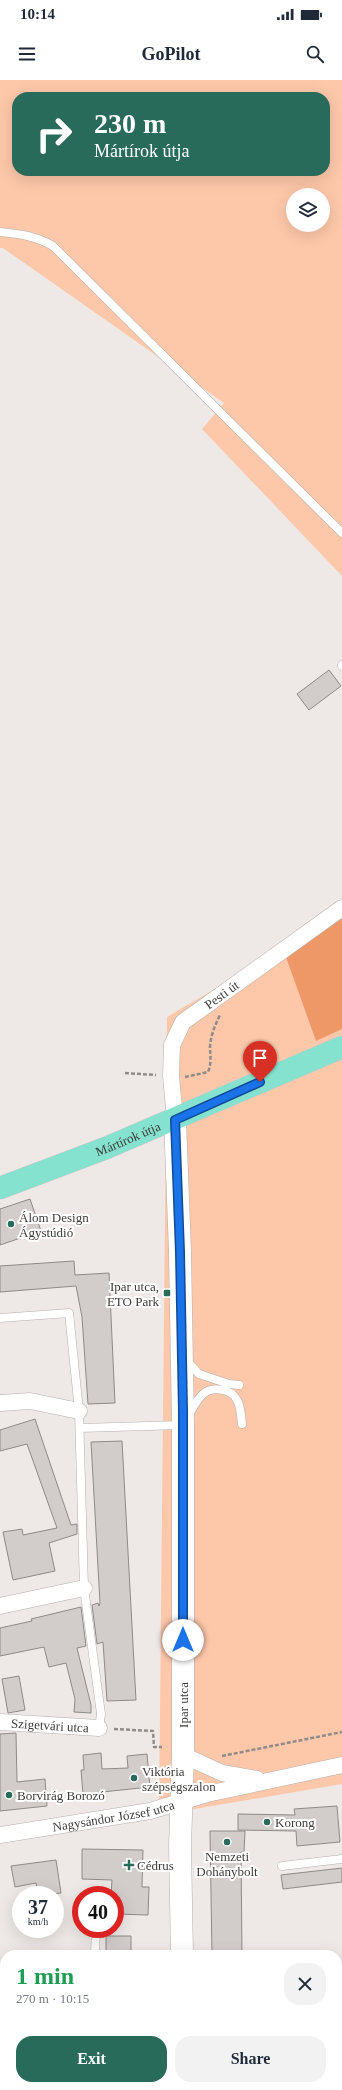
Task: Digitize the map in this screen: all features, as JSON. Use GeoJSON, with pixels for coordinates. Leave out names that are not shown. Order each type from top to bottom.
{"type":"FeatureCollection","features":[{"type":"Feature","properties":{"kind":"main road","name":"Mártírok útja"},"geometry":{"type":"LineString","coordinates":[[0,1188],[175,1120],[342,1047]]}},
{"type":"Feature","properties":{"kind":"street","name":"Pesti út"},"geometry":{"type":"LineString","coordinates":[[175,1120],[171,1076],[172,1045],[183,1022],[342,908]]}},
{"type":"Feature","properties":{"kind":"street","name":"Ipar utca"},"geometry":{"type":"LineString","coordinates":[[175,1120],[183,1425],[183,1755],[180,1846],[182,1950]]}},
{"type":"Feature","properties":{"kind":"street"},"geometry":{"type":"LineString","coordinates":[[0,1403],[30,1401],[79,1411]]}},
{"type":"Feature","properties":{"kind":"street"},"geometry":{"type":"LineString","coordinates":[[0,1606],[84,1588]]}},
{"type":"Feature","properties":{"kind":"street","name":"Szigetvári utca"},"geometry":{"type":"LineString","coordinates":[[0,1722],[100,1728]]}},
{"type":"Feature","properties":{"kind":"street"},"geometry":{"type":"LineString","coordinates":[[183,1755],[222,1773],[265,1781]]}},
{"type":"Feature","properties":{"kind":"street","name":"Nagysándor József utca"},"geometry":{"type":"LineString","coordinates":[[0,1835],[150,1811],[182,1801],[342,1764]]}},
{"type":"Feature","properties":{"kind":"lane"},"geometry":{"type":"LineString","coordinates":[[0,232],[22,234],[41,239],[53,246],[342,533]]}},
{"type":"Feature","properties":{"kind":"lane"},"geometry":{"type":"LineString","coordinates":[[0,1318],[70,1313],[80,1428],[84,1588],[101,1714],[100,1728]]}},
{"type":"Feature","properties":{"kind":"lane"},"geometry":{"type":"LineString","coordinates":[[182,1356],[199,1374],[229,1384],[239,1385]]}},
{"type":"Feature","properties":{"kind":"lane"},"geometry":{"type":"LineString","coordinates":[[80,1428],[183,1425],[202,1395],[210,1390],[230,1392],[237,1399],[242,1424]]}},
{"type":"Feature","properties":{"kind":"lane"},"geometry":{"type":"LineString","coordinates":[[282,1866],[342,1859]]}},
{"type":"Feature","properties":{"kind":"lane"},"geometry":{"type":"LineString","coordinates":[[95,1950],[96,1938]]}},
{"type":"Feature","properties":{"kind":"path"},"geometry":{"type":"LineString","coordinates":[[125,1073],[191,1077],[208,1072],[210,1066],[210,1045],[214,1026],[222,1013]]}},
{"type":"Feature","properties":{"kind":"path"},"geometry":{"type":"LineString","coordinates":[[100,1728],[153,1731],[154,1748],[162,1747]]}},
{"type":"Feature","properties":{"kind":"path"},"geometry":{"type":"LineString","coordinates":[[219,1756],[342,1732]]}},
{"type":"Feature","properties":{"kind":"shaded area"},"geometry":{"type":"Polygon","coordinates":[[[0,80],[342,80],[342,576],[202,429],[224,403],[3,248],[0,248],[0,80]]]}},
{"type":"Feature","properties":{"kind":"shaded area"},"geometry":{"type":"Polygon","coordinates":[[[342,904],[342,1029],[316,1041],[283,949],[342,904]]]}},
{"type":"Feature","properties":{"kind":"shaded area"},"geometry":{"type":"Polygon","coordinates":[[[283,949],[316,1040],[342,1029],[342,1784],[159,1815],[167,1017],[283,949]]]}},
{"type":"Feature","properties":{"kind":"building"},"geometry":{"type":"Polygon","coordinates":[[[329,670],[341,686],[309,710],[297,694],[329,670]]]}},
{"type":"Feature","properties":{"kind":"building"},"geometry":{"type":"Polygon","coordinates":[[[30,1199],[41,1231],[0,1245],[0,1209],[30,1199]]]}},
{"type":"Feature","properties":{"kind":"building"},"geometry":{"type":"Polygon","coordinates":[[[74,1261],[75,1275],[109,1273],[115,1403],[88,1404],[82,1317],[76,1286],[0,1292],[0,1266],[74,1261]]]}},
{"type":"Feature","properties":{"kind":"building"},"geometry":{"type":"Polygon","coordinates":[[[35,1419],[71,1525],[77,1524],[77,1534],[49,1543],[55,1571],[13,1580],[3,1532],[22,1529],[23,1535],[57,1528],[27,1444],[0,1451],[0,1430],[35,1419]]]}},
{"type":"Feature","properties":{"kind":"building"},"geometry":{"type":"Polygon","coordinates":[[[122,1441],[136,1700],[107,1701],[103,1642],[97,1644],[92,1605],[98,1603],[99,1606],[100,1603],[91,1442],[122,1441]]]}},
{"type":"Feature","properties":{"kind":"building"},"geometry":{"type":"Polygon","coordinates":[[[81,1607],[86,1646],[77,1648],[91,1705],[91,1713],[74,1712],[75,1699],[66,1663],[49,1667],[44,1647],[0,1656],[0,1628],[32,1621],[31,1619],[81,1607]]]}},
{"type":"Feature","properties":{"kind":"building"},"geometry":{"type":"Polygon","coordinates":[[[19,1676],[25,1710],[8,1713],[2,1679],[19,1676]]]}},
{"type":"Feature","properties":{"kind":"building"},"geometry":{"type":"Polygon","coordinates":[[[16,1733],[17,1782],[45,1779],[47,1806],[0,1811],[0,1734],[16,1733]]]}},
{"type":"Feature","properties":{"kind":"building"},"geometry":{"type":"Polygon","coordinates":[[[101,1753],[102,1769],[128,1768],[127,1756],[147,1754],[150,1787],[83,1794],[81,1770],[84,1770],[83,1755],[101,1753]]]}},
{"type":"Feature","properties":{"kind":"building"},"geometry":{"type":"Polygon","coordinates":[[[337,1806],[340,1842],[297,1846],[296,1831],[238,1830],[238,1814],[295,1815],[294,1809],[337,1806]]]}},
{"type":"Feature","properties":{"kind":"building"},"geometry":{"type":"Polygon","coordinates":[[[210,1831],[245,1831],[244,1852],[241,1852],[242,1950],[212,1950],[210,1831]]]}},
{"type":"Feature","properties":{"kind":"building"},"geometry":{"type":"Polygon","coordinates":[[[82,1849],[143,1850],[142,1887],[149,1887],[148,1915],[124,1914],[124,1886],[112,1886],[112,1880],[82,1879],[82,1849]]]}},
{"type":"Feature","properties":{"kind":"building"},"geometry":{"type":"Polygon","coordinates":[[[56,1860],[60,1886],[36,1886],[36,1883],[15,1886],[11,1866],[56,1860]]]}},
{"type":"Feature","properties":{"kind":"building"},"geometry":{"type":"Polygon","coordinates":[[[342,1868],[342,1882],[283,1889],[281,1875],[342,1868]]]}},
{"type":"Feature","properties":{"kind":"building"},"geometry":{"type":"Polygon","coordinates":[[[124,1936],[131,1936],[131,1950],[106,1950],[106,1938],[124,1938],[124,1936]]]}},
{"type":"Feature","properties":{"kind":"place","name":"Álom Design Ágystúdió"},"geometry":{"type":"Point","coordinates":[11,1224]}},
{"type":"Feature","properties":{"kind":"place","name":"Ipar utca, ETO Park"},"geometry":{"type":"Point","coordinates":[167,1293]}},
{"type":"Feature","properties":{"kind":"place","name":"Viktória szépségszalon"},"geometry":{"type":"Point","coordinates":[134,1778]}},
{"type":"Feature","properties":{"kind":"place","name":"Borvirág Borozó"},"geometry":{"type":"Point","coordinates":[9,1795]}},
{"type":"Feature","properties":{"kind":"place","name":"Korong"},"geometry":{"type":"Point","coordinates":[267,1822]}},
{"type":"Feature","properties":{"kind":"place","name":"Nemzeti Dohánybolt"},"geometry":{"type":"Point","coordinates":[227,1842]}},
{"type":"Feature","properties":{"kind":"place","name":"Cédrus"},"geometry":{"type":"Point","coordinates":[129,1865]}},
{"type":"Feature","properties":{"kind":"route"},"geometry":{"type":"LineString","coordinates":[[183,1640],[183,1411],[180,1252],[175,1120],[260,1082]]}}]}
